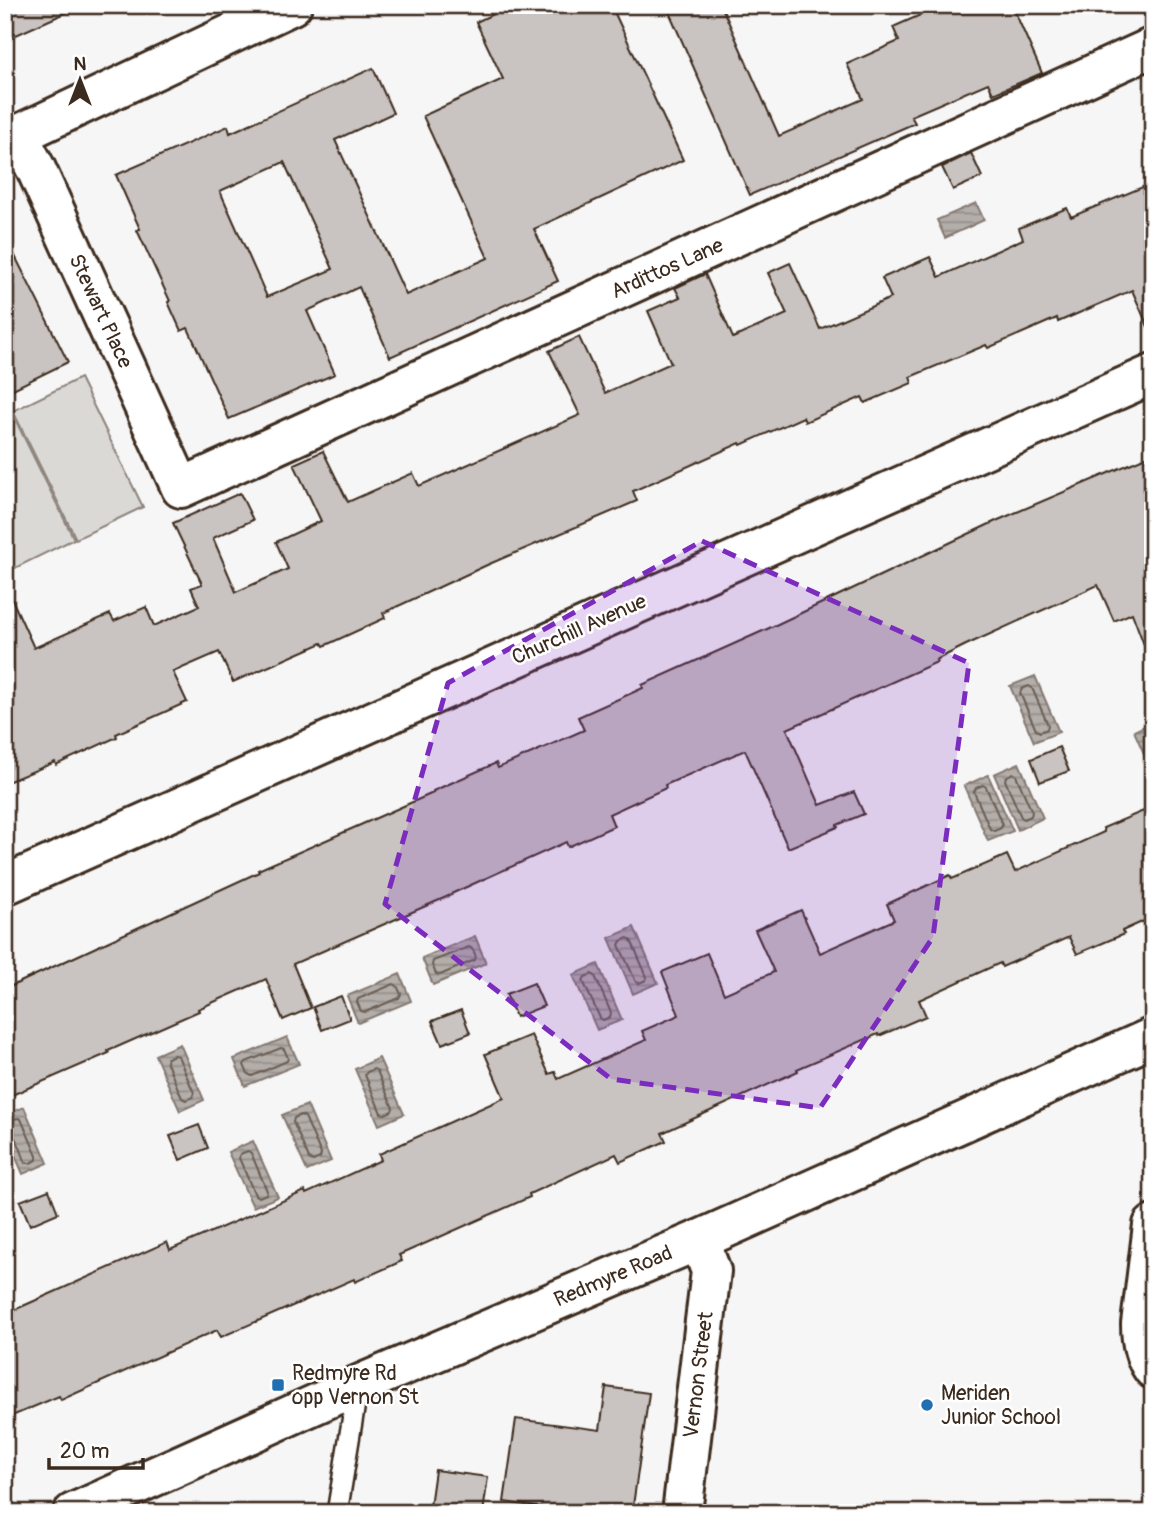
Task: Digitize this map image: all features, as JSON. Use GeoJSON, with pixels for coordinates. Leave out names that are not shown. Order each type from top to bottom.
{"type":"FeatureCollection","features":[{"type":"Feature","properties":{"kind":"street"},"geometry":{"type":"LineString","coordinates":[[12,138],[292,5]]}},
{"type":"Feature","properties":{"kind":"street","name":"Ardittos Lane"},"geometry":{"type":"LineString","coordinates":[[181,488],[1153,47]]}},
{"type":"Feature","properties":{"kind":"street","name":"Stewart Place"},"geometry":{"type":"LineString","coordinates":[[12,138],[36,169],[181,488]]}},
{"type":"Feature","properties":{"kind":"street","name":"Churchill Avenue"},"geometry":{"type":"LineString","coordinates":[[5,885],[1153,374]]}},
{"type":"Feature","properties":{"kind":"street","name":"Redmyre Road"},"geometry":{"type":"LineString","coordinates":[[73,1513],[358,1385],[1150,1045]]}},
{"type":"Feature","properties":{"kind":"street"},"geometry":{"type":"LineString","coordinates":[[1153,1225],[1141,1337],[1148,1362],[1153,1369]]}},
{"type":"Feature","properties":{"kind":"street","name":"Vernon Street"},"geometry":{"type":"LineString","coordinates":[[682,1513],[711,1271],[699,1240]]}},
{"type":"Feature","properties":{"kind":"lane"},"geometry":{"type":"LineString","coordinates":[[337,1513],[358,1385]]}},
{"type":"Feature","properties":{"kind":"highlighted area"},"geometry":{"type":"Polygon","coordinates":[[[702,541],[969,663],[933,937],[820,1108],[611,1079],[385,904],[448,683],[702,541]]]}},
{"type":"Feature","properties":{"kind":"shaded area"},"geometry":{"type":"Polygon","coordinates":[[[80,378],[143,507],[76,539],[13,411],[80,378]]]}},
{"type":"Feature","properties":{"kind":"shaded area"},"geometry":{"type":"Polygon","coordinates":[[[11,411],[74,539],[7,572],[5,413],[11,411]]]}},
{"type":"Feature","properties":{"kind":"water"},"geometry":{"type":"Polygon","coordinates":[[[976,203],[984,220],[945,238],[937,220],[976,203]]]}},
{"type":"Feature","properties":{"kind":"water"},"geometry":{"type":"Polygon","coordinates":[[[1035,676],[1059,732],[1034,742],[1010,686],[1035,676]]]}},
{"type":"Feature","properties":{"kind":"water"},"geometry":{"type":"Polygon","coordinates":[[[1153,722],[1153,774],[1134,731],[1153,722]]]}},
{"type":"Feature","properties":{"kind":"water"},"geometry":{"type":"Polygon","coordinates":[[[1019,763],[1043,818],[1018,830],[994,774],[1019,763]]]}},
{"type":"Feature","properties":{"kind":"water"},"geometry":{"type":"Polygon","coordinates":[[[988,775],[1013,831],[988,841],[964,786],[988,775]]]}},
{"type":"Feature","properties":{"kind":"water"},"geometry":{"type":"Polygon","coordinates":[[[634,927],[658,983],[633,994],[609,938],[634,927]]]}},
{"type":"Feature","properties":{"kind":"water"},"geometry":{"type":"Polygon","coordinates":[[[475,936],[486,963],[433,985],[422,958],[475,936]]]}},
{"type":"Feature","properties":{"kind":"water"},"geometry":{"type":"Polygon","coordinates":[[[598,964],[622,1020],[597,1030],[573,975],[598,964]]]}},
{"type":"Feature","properties":{"kind":"water"},"geometry":{"type":"Polygon","coordinates":[[[400,974],[411,1001],[358,1023],[347,996],[400,974]]]}},
{"type":"Feature","properties":{"kind":"water"},"geometry":{"type":"Polygon","coordinates":[[[287,1037],[299,1064],[245,1086],[234,1059],[287,1037]]]}},
{"type":"Feature","properties":{"kind":"water"},"geometry":{"type":"Polygon","coordinates":[[[180,1044],[204,1100],[180,1111],[155,1055],[180,1044]]]}},
{"type":"Feature","properties":{"kind":"water"},"geometry":{"type":"Polygon","coordinates":[[[379,1058],[404,1114],[379,1125],[355,1069],[379,1058]]]}},
{"type":"Feature","properties":{"kind":"water"},"geometry":{"type":"Polygon","coordinates":[[[307,1105],[331,1161],[307,1171],[282,1115],[307,1105]]]}},
{"type":"Feature","properties":{"kind":"water"},"geometry":{"type":"Polygon","coordinates":[[[24,1107],[48,1163],[23,1174],[5,1132],[5,1115],[24,1107]]]}},
{"type":"Feature","properties":{"kind":"water"},"geometry":{"type":"Polygon","coordinates":[[[253,1141],[278,1197],[253,1207],[228,1152],[253,1141]]]}},
{"type":"Feature","properties":{"kind":"building"},"geometry":{"type":"Polygon","coordinates":[[[5,5],[83,5],[5,40],[5,5]]]}},
{"type":"Feature","properties":{"kind":"building"},"geometry":{"type":"Polygon","coordinates":[[[512,5],[611,5],[683,160],[534,229],[558,281],[390,357],[359,287],[307,311],[335,374],[229,419],[188,328],[181,331],[116,175],[228,126],[230,133],[373,68],[393,113],[335,140],[406,295],[488,258],[423,116],[503,79],[476,22],[512,5]],[[284,162],[220,191],[267,297],[333,269],[284,162]]]}},
{"type":"Feature","properties":{"kind":"building"},"geometry":{"type":"Polygon","coordinates":[[[666,5],[721,5],[779,136],[863,99],[847,64],[899,41],[893,27],[943,5],[1012,5],[1042,73],[993,94],[988,83],[911,116],[915,123],[750,195],[666,5]]]}},
{"type":"Feature","properties":{"kind":"building"},"geometry":{"type":"Polygon","coordinates":[[[971,153],[982,177],[953,190],[942,167],[971,153]]]}},
{"type":"Feature","properties":{"kind":"building"},"geometry":{"type":"Polygon","coordinates":[[[1145,186],[1153,205],[1153,338],[1132,290],[1058,322],[1057,318],[988,348],[986,345],[910,377],[912,383],[865,403],[862,397],[805,422],[803,417],[633,491],[637,501],[383,613],[385,618],[324,646],[322,643],[233,682],[219,652],[173,672],[187,702],[56,765],[55,762],[5,783],[5,584],[34,648],[110,614],[114,621],[146,607],[154,626],[199,606],[191,588],[202,584],[173,523],[240,493],[253,520],[213,538],[236,592],[288,569],[276,542],[321,521],[294,464],[323,451],[348,502],[413,473],[419,486],[580,415],[549,351],[579,337],[605,393],[671,363],[648,311],[680,297],[675,288],[705,274],[733,338],[787,314],[768,273],[790,263],[820,329],[891,298],[882,278],[930,257],[939,277],[1023,239],[1019,228],[1067,208],[1071,217],[1145,186]]]}},
{"type":"Feature","properties":{"kind":"building"},"geometry":{"type":"Polygon","coordinates":[[[5,236],[68,362],[5,393],[5,236]]]}},
{"type":"Feature","properties":{"kind":"building"},"geometry":{"type":"Polygon","coordinates":[[[1153,454],[1153,662],[1151,663],[1132,613],[1114,621],[1098,585],[966,645],[936,660],[937,662],[787,729],[820,805],[854,792],[864,814],[837,825],[838,827],[788,848],[745,750],[665,785],[666,788],[609,814],[614,826],[568,847],[566,842],[293,964],[311,1008],[283,1020],[266,979],[108,1051],[109,1053],[5,1098],[5,989],[433,791],[496,763],[498,768],[584,730],[578,717],[643,688],[642,685],[996,521],[1153,454]]]}},
{"type":"Feature","properties":{"kind":"building"},"geometry":{"type":"Polygon","coordinates":[[[1059,747],[1069,771],[1040,782],[1031,759],[1059,747]]]}},
{"type":"Feature","properties":{"kind":"building"},"geometry":{"type":"Polygon","coordinates":[[[1153,807],[1153,917],[1122,931],[1124,934],[1077,954],[1069,937],[1002,967],[1000,963],[919,1000],[926,1016],[797,1069],[798,1071],[662,1133],[666,1141],[620,1162],[616,1154],[529,1194],[530,1197],[399,1255],[402,1261],[355,1282],[354,1279],[221,1337],[217,1330],[61,1400],[59,1396],[5,1419],[5,1314],[167,1242],[170,1250],[305,1191],[306,1194],[381,1160],[379,1154],[504,1098],[485,1054],[531,1035],[549,1074],[555,1072],[558,1079],[646,1040],[642,1031],[679,1015],[662,972],[707,953],[724,994],[774,972],[755,930],[801,910],[820,953],[894,920],[887,904],[950,875],[952,879],[1007,855],[1015,872],[1104,832],[1103,828],[1153,807]]]}},
{"type":"Feature","properties":{"kind":"building"},"geometry":{"type":"Polygon","coordinates":[[[534,983],[544,1006],[516,1017],[506,994],[534,983]]]}},
{"type":"Feature","properties":{"kind":"building"},"geometry":{"type":"Polygon","coordinates":[[[341,996],[350,1019],[322,1030],[313,1007],[341,996]]]}},
{"type":"Feature","properties":{"kind":"building"},"geometry":{"type":"Polygon","coordinates":[[[461,1010],[470,1033],[442,1044],[432,1021],[461,1010]]]}},
{"type":"Feature","properties":{"kind":"building"},"geometry":{"type":"Polygon","coordinates":[[[199,1125],[208,1148],[180,1160],[170,1136],[199,1125]]]}},
{"type":"Feature","properties":{"kind":"building"},"geometry":{"type":"Polygon","coordinates":[[[49,1190],[58,1213],[30,1225],[20,1201],[49,1190]]]}},
{"type":"Feature","properties":{"kind":"building"},"geometry":{"type":"Polygon","coordinates":[[[606,1387],[649,1393],[632,1513],[579,1513],[504,1502],[516,1419],[600,1430],[606,1387]]]}},
{"type":"Feature","properties":{"kind":"building"},"geometry":{"type":"Polygon","coordinates":[[[435,1470],[488,1477],[483,1513],[429,1513],[435,1470]]]}},
{"type":"Feature","properties":{"kind":"place","name":"Redmyre Rd opp Vernon St"},"geometry":{"type":"Point","coordinates":[278,1385]}},
{"type":"Feature","properties":{"kind":"place","name":"Meriden Junior School"},"geometry":{"type":"Point","coordinates":[927,1405]}}]}
